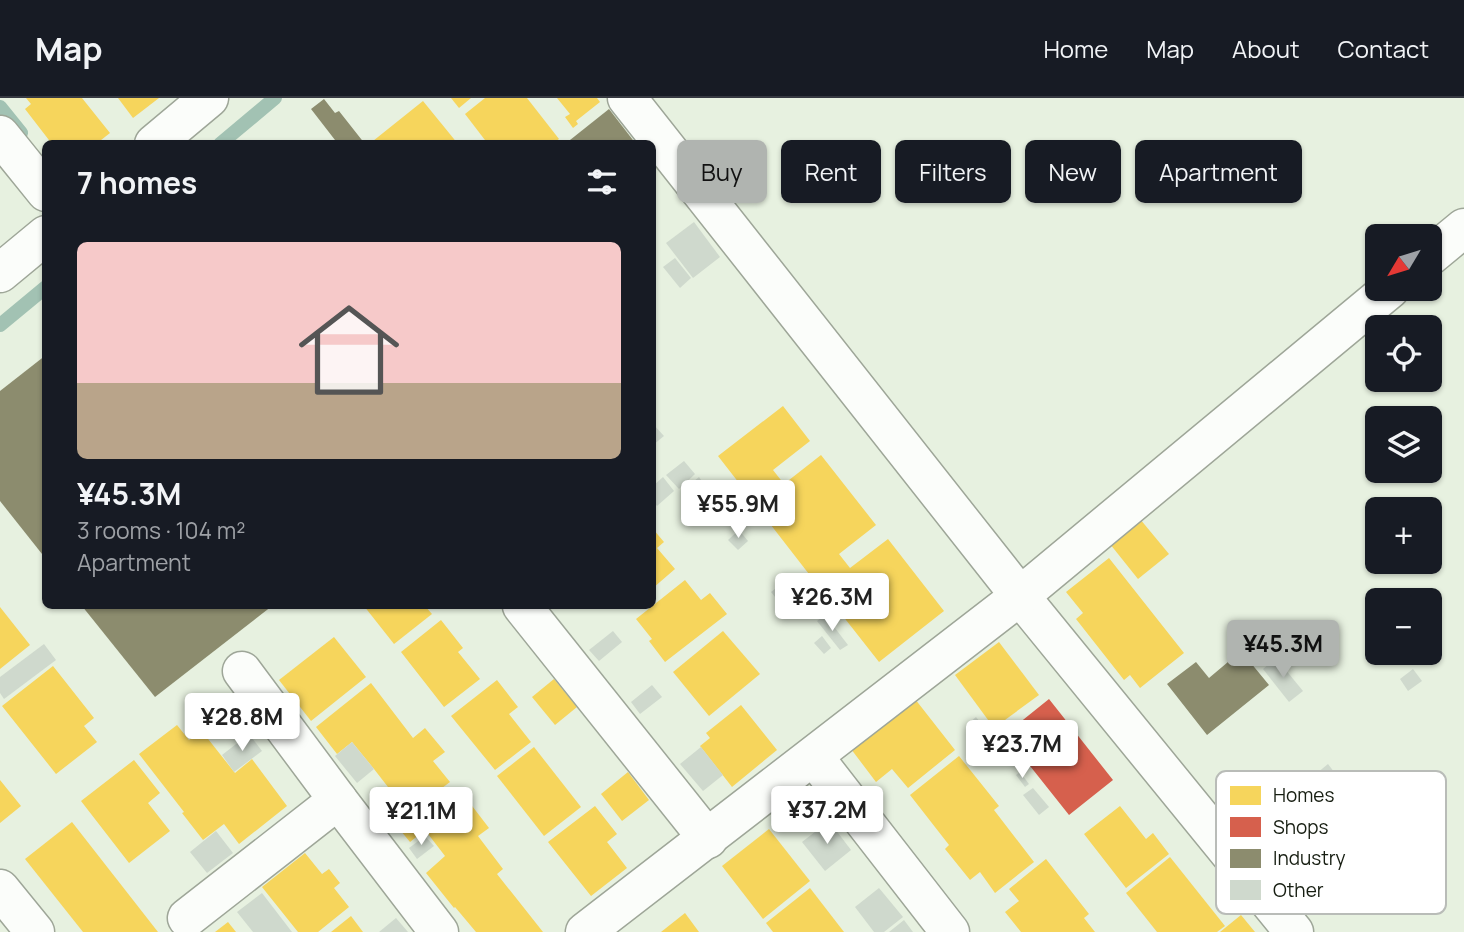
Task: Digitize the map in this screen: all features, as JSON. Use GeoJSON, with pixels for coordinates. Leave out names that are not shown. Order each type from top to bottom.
{"type":"FeatureCollection","features":[{"type":"Feature","properties":{"kind":"street"},"geometry":{"type":"LineString","coordinates":[[160,140],[209,98]]}},
{"type":"Feature","properties":{"kind":"street"},"geometry":{"type":"LineString","coordinates":[[627,98],[1020,596],[1216,836]]}},
{"type":"Feature","properties":{"kind":"street"},"geometry":{"type":"LineString","coordinates":[[0,135],[42,187]]}},
{"type":"Feature","properties":{"kind":"street"},"geometry":{"type":"LineString","coordinates":[[1442,246],[1464,228]]}},
{"type":"Feature","properties":{"kind":"street"},"geometry":{"type":"LineString","coordinates":[[0,273],[42,238]]}},
{"type":"Feature","properties":{"kind":"street"},"geometry":{"type":"LineString","coordinates":[[593,930],[1020,596],[1376,301]]}},
{"type":"Feature","properties":{"kind":"street"},"geometry":{"type":"LineString","coordinates":[[524,609],[708,839]]}},
{"type":"Feature","properties":{"kind":"street"},"geometry":{"type":"LineString","coordinates":[[242,671],[439,932]]}},
{"type":"Feature","properties":{"kind":"street"},"geometry":{"type":"LineString","coordinates":[[814,757],[950,932]]}},
{"type":"Feature","properties":{"kind":"street"},"geometry":{"type":"LineString","coordinates":[[187,918],[338,800]]}},
{"type":"Feature","properties":{"kind":"street"},"geometry":{"type":"LineString","coordinates":[[0,889],[35,932]]}},
{"type":"Feature","properties":{"kind":"street"},"geometry":{"type":"LineString","coordinates":[[1279,914],[1294,932]]}},
{"type":"Feature","properties":{"kind":"building: Homes"},"geometry":{"type":"Polygon","coordinates":[[[26,98],[82,98],[110,133],[101,140],[49,140],[25,109],[31,104],[26,98]]]}},
{"type":"Feature","properties":{"kind":"building: Homes"},"geometry":{"type":"Polygon","coordinates":[[[118,98],[159,98],[133,118],[118,98]]]}},
{"type":"Feature","properties":{"kind":"building: Homes"},"geometry":{"type":"Polygon","coordinates":[[[451,98],[471,98],[459,108],[451,98]]]}},
{"type":"Feature","properties":{"kind":"building: Homes"},"geometry":{"type":"Polygon","coordinates":[[[485,98],[527,98],[559,139],[485,140],[465,114],[485,98]]]}},
{"type":"Feature","properties":{"kind":"building: Homes"},"geometry":{"type":"Polygon","coordinates":[[[557,98],[597,98],[600,102],[576,121],[578,124],[573,128],[565,117],[570,114],[557,98]]]}},
{"type":"Feature","properties":{"kind":"building: Homes"},"geometry":{"type":"Polygon","coordinates":[[[423,101],[455,140],[374,140],[423,101]]]}},
{"type":"Feature","properties":{"kind":"building: Homes"},"geometry":{"type":"Polygon","coordinates":[[[783,406],[810,441],[773,470],[784,484],[821,455],[876,525],[839,554],[850,568],[888,539],[944,611],[879,662],[824,592],[811,602],[800,587],[812,578],[757,507],[744,517],[732,502],[746,492],[718,456],[783,406]]]}},
{"type":"Feature","properties":{"kind":"building: Homes"},"geometry":{"type":"Polygon","coordinates":[[[1140,519],[1169,554],[1138,579],[1110,544],[1140,519]]]}},
{"type":"Feature","properties":{"kind":"building: Homes"},"geometry":{"type":"Polygon","coordinates":[[[656,533],[664,542],[657,548],[675,569],[656,585],[656,533]]]}},
{"type":"Feature","properties":{"kind":"building: Homes"},"geometry":{"type":"Polygon","coordinates":[[[1109,558],[1184,653],[1140,688],[1130,675],[1124,680],[1076,619],[1083,613],[1066,592],[1109,558]]]}},
{"type":"Feature","properties":{"kind":"building: Homes"},"geometry":{"type":"Polygon","coordinates":[[[685,580],[701,600],[710,593],[727,614],[665,662],[636,619],[649,609],[656,609],[656,603],[685,580]]]}},
{"type":"Feature","properties":{"kind":"building: Homes"},"geometry":{"type":"Polygon","coordinates":[[[0,607],[30,645],[0,669],[0,607]]]}},
{"type":"Feature","properties":{"kind":"building: Homes"},"geometry":{"type":"Polygon","coordinates":[[[366,609],[428,609],[432,614],[394,644],[366,609]]]}},
{"type":"Feature","properties":{"kind":"building: Homes"},"geometry":{"type":"Polygon","coordinates":[[[441,620],[463,648],[458,652],[480,679],[444,707],[401,652],[441,620]]]}},
{"type":"Feature","properties":{"kind":"building: Homes"},"geometry":{"type":"Polygon","coordinates":[[[723,631],[760,674],[709,716],[673,672],[723,631]]]}},
{"type":"Feature","properties":{"kind":"building: Homes"},"geometry":{"type":"Polygon","coordinates":[[[334,637],[366,677],[311,721],[279,680],[334,637]]]}},
{"type":"Feature","properties":{"kind":"building: Homes"},"geometry":{"type":"Polygon","coordinates":[[[999,642],[1039,695],[994,728],[955,675],[999,642]]]}},
{"type":"Feature","properties":{"kind":"building: Homes"},"geometry":{"type":"Polygon","coordinates":[[[53,666],[94,718],[84,726],[97,742],[56,774],[2,706],[53,666]]]}},
{"type":"Feature","properties":{"kind":"building: Homes"},"geometry":{"type":"Polygon","coordinates":[[[554,679],[577,707],[555,725],[532,697],[554,679]]]}},
{"type":"Feature","properties":{"kind":"building: Homes"},"geometry":{"type":"Polygon","coordinates":[[[497,680],[518,707],[509,714],[531,742],[495,770],[451,716],[497,680]]]}},
{"type":"Feature","properties":{"kind":"building: Homes"},"geometry":{"type":"Polygon","coordinates":[[[371,683],[413,738],[425,728],[445,752],[433,761],[450,782],[442,788],[456,806],[466,798],[489,828],[478,836],[503,869],[497,874],[543,932],[476,932],[426,873],[445,856],[425,830],[410,842],[381,807],[395,796],[352,742],[337,754],[316,727],[371,683]]]}},
{"type":"Feature","properties":{"kind":"building: Homes"},"geometry":{"type":"Polygon","coordinates":[[[915,699],[955,750],[908,788],[892,769],[876,782],[851,749],[915,699]]]}},
{"type":"Feature","properties":{"kind":"building: Homes"},"geometry":{"type":"Polygon","coordinates":[[[741,705],[777,750],[732,787],[700,746],[710,738],[706,733],[741,705]]]}},
{"type":"Feature","properties":{"kind":"building: Homes"},"geometry":{"type":"Polygon","coordinates":[[[177,725],[189,740],[201,730],[235,773],[252,759],[287,806],[239,844],[224,824],[203,840],[139,754],[177,725]]]}},
{"type":"Feature","properties":{"kind":"building: Homes"},"geometry":{"type":"Polygon","coordinates":[[[534,747],[581,807],[544,836],[497,776],[534,747]]]}},
{"type":"Feature","properties":{"kind":"building: Homes"},"geometry":{"type":"Polygon","coordinates":[[[959,756],[999,806],[994,810],[1034,862],[995,893],[980,872],[970,880],[945,849],[949,845],[910,795],[959,756]]]}},
{"type":"Feature","properties":{"kind":"building: Homes"},"geometry":{"type":"Polygon","coordinates":[[[134,760],[160,793],[148,803],[170,831],[129,863],[81,801],[134,760]]]}},
{"type":"Feature","properties":{"kind":"building: Homes"},"geometry":{"type":"Polygon","coordinates":[[[628,772],[649,800],[622,821],[601,794],[628,772]]]}},
{"type":"Feature","properties":{"kind":"building: Homes"},"geometry":{"type":"Polygon","coordinates":[[[0,780],[21,806],[0,823],[0,780]]]}},
{"type":"Feature","properties":{"kind":"building: Homes"},"geometry":{"type":"Polygon","coordinates":[[[595,806],[617,834],[607,842],[627,868],[591,896],[548,842],[595,806]]]}},
{"type":"Feature","properties":{"kind":"building: Homes"},"geometry":{"type":"Polygon","coordinates":[[[1120,806],[1146,839],[1153,833],[1169,854],[1126,888],[1084,834],[1120,806]]]}},
{"type":"Feature","properties":{"kind":"building: Homes"},"geometry":{"type":"Polygon","coordinates":[[[72,822],[158,932],[83,932],[25,859],[72,822]]]}},
{"type":"Feature","properties":{"kind":"building: Homes"},"geometry":{"type":"Polygon","coordinates":[[[769,829],[810,881],[763,919],[722,866],[769,829]]]}},
{"type":"Feature","properties":{"kind":"building: Homes"},"geometry":{"type":"Polygon","coordinates":[[[305,853],[322,874],[329,869],[340,883],[334,888],[349,907],[318,932],[298,932],[262,887],[305,853]]]}},
{"type":"Feature","properties":{"kind":"building: Homes"},"geometry":{"type":"Polygon","coordinates":[[[1170,857],[1225,926],[1217,932],[1157,932],[1126,893],[1170,857]]]}},
{"type":"Feature","properties":{"kind":"building: Homes"},"geometry":{"type":"Polygon","coordinates":[[[1046,859],[1089,914],[1084,918],[1095,932],[1021,932],[1005,912],[1019,901],[1009,889],[1046,859]]]}},
{"type":"Feature","properties":{"kind":"building: Homes"},"geometry":{"type":"Polygon","coordinates":[[[810,888],[844,932],[773,932],[766,923],[810,888]]]}},
{"type":"Feature","properties":{"kind":"building: Homes"},"geometry":{"type":"Polygon","coordinates":[[[685,913],[699,932],[661,932],[685,913]]]}},
{"type":"Feature","properties":{"kind":"building: Homes"},"geometry":{"type":"Polygon","coordinates":[[[1241,915],[1255,932],[1220,932],[1241,915]]]}},
{"type":"Feature","properties":{"kind":"building: Homes"},"geometry":{"type":"Polygon","coordinates":[[[351,916],[363,932],[331,932],[351,916]]]}},
{"type":"Feature","properties":{"kind":"building: Homes"},"geometry":{"type":"Polygon","coordinates":[[[228,922],[236,932],[215,932],[228,922]]]}},
{"type":"Feature","properties":{"kind":"building: Shops"},"geometry":{"type":"Polygon","coordinates":[[[1049,699],[1113,780],[1069,815],[1011,742],[1020,736],[1014,727],[1049,699]]]}},
{"type":"Feature","properties":{"kind":"building: Industry"},"geometry":{"type":"Polygon","coordinates":[[[324,99],[335,113],[339,111],[362,140],[335,140],[311,109],[324,99]]]}},
{"type":"Feature","properties":{"kind":"building: Industry"},"geometry":{"type":"Polygon","coordinates":[[[609,109],[633,140],[570,140],[609,109]]]}},
{"type":"Feature","properties":{"kind":"building: Industry"},"geometry":{"type":"Polygon","coordinates":[[[42,358],[42,554],[0,501],[0,391],[42,358]]]}},
{"type":"Feature","properties":{"kind":"building: Industry"},"geometry":{"type":"Polygon","coordinates":[[[84,609],[268,609],[155,697],[84,609]]]}},
{"type":"Feature","properties":{"kind":"building: Industry"},"geometry":{"type":"Polygon","coordinates":[[[1241,651],[1269,685],[1207,735],[1167,684],[1196,662],[1209,678],[1241,651]]]}},
{"type":"Feature","properties":{"kind":"building: Other"},"geometry":{"type":"Polygon","coordinates":[[[694,222],[720,257],[693,278],[666,243],[694,222]]]}},
{"type":"Feature","properties":{"kind":"building: Other"},"geometry":{"type":"Polygon","coordinates":[[[675,258],[691,278],[680,288],[663,267],[675,258]]]}},
{"type":"Feature","properties":{"kind":"building: Other"},"geometry":{"type":"Polygon","coordinates":[[[656,427],[664,436],[656,443],[656,427]]]}},
{"type":"Feature","properties":{"kind":"building: Other"},"geometry":{"type":"Polygon","coordinates":[[[684,461],[695,474],[679,489],[666,475],[684,461]]]}},
{"type":"Feature","properties":{"kind":"building: Other"},"geometry":{"type":"Polygon","coordinates":[[[663,477],[674,491],[657,506],[656,505],[656,483],[663,477]]]}},
{"type":"Feature","properties":{"kind":"building: Other"},"geometry":{"type":"Polygon","coordinates":[[[699,477],[706,487],[696,495],[688,486],[699,477]]]}},
{"type":"Feature","properties":{"kind":"building: Other"},"geometry":{"type":"Polygon","coordinates":[[[739,530],[748,541],[738,550],[728,540],[739,530]]]}},
{"type":"Feature","properties":{"kind":"building: Other"},"geometry":{"type":"Polygon","coordinates":[[[781,584],[790,594],[780,603],[771,592],[781,584]]]}},
{"type":"Feature","properties":{"kind":"building: Other"},"geometry":{"type":"Polygon","coordinates":[[[825,615],[848,645],[840,650],[817,621],[825,615]]]}},
{"type":"Feature","properties":{"kind":"building: Other"},"geometry":{"type":"Polygon","coordinates":[[[613,631],[622,642],[599,661],[589,650],[613,631]]]}},
{"type":"Feature","properties":{"kind":"building: Other"},"geometry":{"type":"Polygon","coordinates":[[[822,636],[831,648],[824,654],[814,643],[822,636]]]}},
{"type":"Feature","properties":{"kind":"building: Other"},"geometry":{"type":"Polygon","coordinates":[[[44,644],[56,660],[4,699],[0,693],[0,677],[44,644]]]}},
{"type":"Feature","properties":{"kind":"building: Other"},"geometry":{"type":"Polygon","coordinates":[[[1276,658],[1303,691],[1289,702],[1263,669],[1276,658]]]}},
{"type":"Feature","properties":{"kind":"building: Other"},"geometry":{"type":"Polygon","coordinates":[[[1413,669],[1422,681],[1408,691],[1400,679],[1413,669]]]}},
{"type":"Feature","properties":{"kind":"building: Other"},"geometry":{"type":"Polygon","coordinates":[[[652,685],[662,697],[640,714],[631,702],[652,685]]]}},
{"type":"Feature","properties":{"kind":"building: Other"},"geometry":{"type":"Polygon","coordinates":[[[976,717],[986,730],[979,736],[969,723],[976,717]]]}},
{"type":"Feature","properties":{"kind":"building: Other"},"geometry":{"type":"Polygon","coordinates":[[[249,734],[262,751],[234,772],[222,755],[249,734]]]}},
{"type":"Feature","properties":{"kind":"building: Other"},"geometry":{"type":"Polygon","coordinates":[[[352,742],[374,769],[357,783],[335,756],[352,742]]]}},
{"type":"Feature","properties":{"kind":"building: Other"},"geometry":{"type":"Polygon","coordinates":[[[701,747],[723,775],[703,791],[680,764],[701,747]]]}},
{"type":"Feature","properties":{"kind":"building: Other"},"geometry":{"type":"Polygon","coordinates":[[[1328,764],[1333,771],[1319,771],[1328,764]]]}},
{"type":"Feature","properties":{"kind":"building: Other"},"geometry":{"type":"Polygon","coordinates":[[[1020,772],[1029,784],[1025,787],[1016,775],[1020,772]]]}},
{"type":"Feature","properties":{"kind":"building: Other"},"geometry":{"type":"Polygon","coordinates":[[[1033,788],[1049,807],[1039,815],[1023,795],[1033,788]]]}},
{"type":"Feature","properties":{"kind":"building: Other"},"geometry":{"type":"Polygon","coordinates":[[[829,821],[851,850],[825,871],[802,842],[829,821]]]}},
{"type":"Feature","properties":{"kind":"building: Other"},"geometry":{"type":"Polygon","coordinates":[[[216,831],[233,853],[207,873],[190,852],[216,831]]]}},
{"type":"Feature","properties":{"kind":"building: Other"},"geometry":{"type":"Polygon","coordinates":[[[425,836],[434,846],[417,859],[409,848],[425,836]]]}},
{"type":"Feature","properties":{"kind":"building: Other"},"geometry":{"type":"Polygon","coordinates":[[[879,888],[903,917],[884,932],[874,932],[855,907],[879,888]]]}},
{"type":"Feature","properties":{"kind":"building: Other"},"geometry":{"type":"Polygon","coordinates":[[[262,893],[292,932],[253,932],[237,912],[262,893]]]}},
{"type":"Feature","properties":{"kind":"building: Other"},"geometry":{"type":"Polygon","coordinates":[[[396,918],[408,932],[379,932],[396,918]]]}},
{"type":"Feature","properties":{"kind":"building: Other"},"geometry":{"type":"Polygon","coordinates":[[[904,920],[913,932],[889,932],[904,920]]]}},
{"type":"Feature","properties":{"kind":"waterway"},"geometry":{"type":"LineString","coordinates":[[225,140],[275,98]]}},
{"type":"Feature","properties":{"kind":"waterway"},"geometry":{"type":"LineString","coordinates":[[0,107],[21,133]]}},
{"type":"Feature","properties":{"kind":"waterway"},"geometry":{"type":"LineString","coordinates":[[0,325],[42,290]]}}]}
